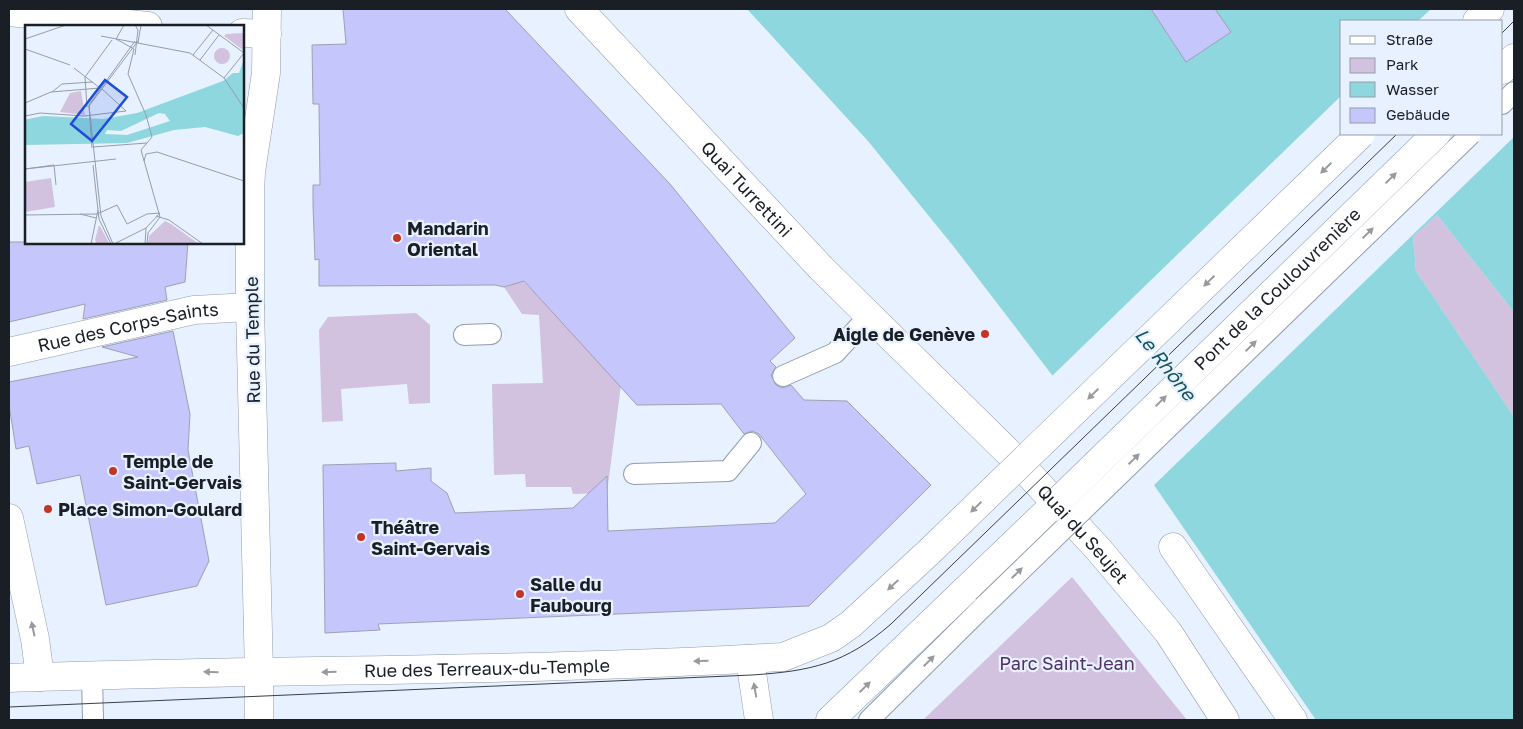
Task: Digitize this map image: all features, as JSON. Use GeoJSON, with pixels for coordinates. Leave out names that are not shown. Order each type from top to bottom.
{"type":"FeatureCollection","features":[{"type":"Feature","properties":{"kind":"main road","name":"Quai Turrettini"},"geometry":{"type":"LineString","coordinates":[[579,9],[868,317],[917,366]]}},
{"type":"Feature","properties":{"kind":"main road"},"geometry":{"type":"LineString","coordinates":[[1478,20],[1490,9]]}},
{"type":"Feature","properties":{"kind":"main road"},"geometry":{"type":"LineString","coordinates":[[9,12],[138,25]]}},
{"type":"Feature","properties":{"kind":"main road","name":"Rue du Temple"},"geometry":{"type":"LineString","coordinates":[[259,25],[266,73],[250,172],[250,307],[260,673],[259,720]]}},
{"type":"Feature","properties":{"kind":"main road"},"geometry":{"type":"LineString","coordinates":[[1503,69],[1514,58]]}},
{"type":"Feature","properties":{"kind":"main road","name":"Rue des Terreaux-du-Temple"},"geometry":{"type":"LineString","coordinates":[[9,678],[750,659],[783,657],[831,638],[857,619],[929,552],[1360,135]]}},
{"type":"Feature","properties":{"kind":"main road","name":"Pont de la Coulouvrenière"},"geometry":{"type":"LineString","coordinates":[[830,720],[974,598],[1435,135]]}},
{"type":"Feature","properties":{"kind":"main road","name":"Rue des Corps-Saints"},"geometry":{"type":"LineString","coordinates":[[9,352],[194,310],[250,307]]}},
{"type":"Feature","properties":{"kind":"main road","name":"Quai du Seujet"},"geometry":{"type":"LineString","coordinates":[[917,366],[1016,460],[1136,592],[1168,632],[1225,720]]}},
{"type":"Feature","properties":{"kind":"main road"},"geometry":{"type":"LineString","coordinates":[[9,518],[35,639],[40,677]]}},
{"type":"Feature","properties":{"kind":"main road"},"geometry":{"type":"LineString","coordinates":[[1173,547],[1293,720]]}},
{"type":"Feature","properties":{"kind":"main road"},"geometry":{"type":"LineString","coordinates":[[750,659],[759,720]]}},
{"type":"Feature","properties":{"kind":"lane"},"geometry":{"type":"LineString","coordinates":[[1503,103],[1514,92]]}},
{"type":"Feature","properties":{"kind":"lane"},"geometry":{"type":"LineString","coordinates":[[870,720],[974,598],[1470,135]]}},
{"type":"Feature","properties":{"kind":"lane"},"geometry":{"type":"LineString","coordinates":[[783,376],[835,353],[868,317]]}},
{"type":"Feature","properties":{"kind":"lane"},"geometry":{"type":"LineString","coordinates":[[464,335],[491,334]]}},
{"type":"Feature","properties":{"kind":"lane"},"geometry":{"type":"LineString","coordinates":[[634,474],[728,471],[751,443]]}},
{"type":"Feature","properties":{"kind":"lane"},"geometry":{"type":"LineString","coordinates":[[92,675],[93,720]]}},
{"type":"Feature","properties":{"kind":"green space"},"geometry":{"type":"Polygon","coordinates":[[[1437,215],[1514,312],[1514,417],[1416,271],[1413,237],[1437,215]]]}},
{"type":"Feature","properties":{"kind":"green space"},"geometry":{"type":"Polygon","coordinates":[[[514,271],[621,385],[607,493],[573,494],[571,487],[526,487],[525,474],[494,475],[492,384],[543,383],[539,315],[522,314],[504,287],[509,286],[514,271]]]}},
{"type":"Feature","properties":{"kind":"green space"},"geometry":{"type":"Polygon","coordinates":[[[416,313],[430,325],[430,403],[409,404],[407,384],[341,389],[343,421],[322,422],[319,330],[328,317],[416,313]]]}},
{"type":"Feature","properties":{"kind":"green space","name":"Parc Saint-Jean"},"geometry":{"type":"Polygon","coordinates":[[[1072,577],[1187,720],[923,720],[1072,577]]]}},
{"type":"Feature","properties":{"kind":"water","name":"Le Rhône"},"geometry":{"type":"Polygon","coordinates":[[[747,9],[1514,9],[1514,312],[1437,215],[1413,237],[1416,271],[1514,417],[1514,720],[1316,720],[1154,485],[1052,375],[954,247],[868,141],[747,9]]]}},
{"type":"Feature","properties":{"kind":"pier"},"geometry":{"type":"Polygon","coordinates":[[[1431,9],[1514,9],[1514,137],[1152,487],[1051,377],[1340,97],[1340,135],[1503,135],[1503,20],[1419,20],[1431,9]]]}},
{"type":"Feature","properties":{"kind":"building"},"geometry":{"type":"Polygon","coordinates":[[[343,9],[505,9],[670,184],[795,338],[770,361],[776,367],[771,375],[776,385],[782,388],[791,385],[804,400],[847,401],[931,485],[809,606],[378,624],[380,630],[325,633],[323,465],[396,463],[396,471],[431,468],[431,481],[447,493],[455,513],[573,508],[607,476],[608,531],[775,523],[806,494],[759,434],[752,431],[744,434],[721,404],[637,405],[524,281],[504,287],[495,285],[319,286],[319,259],[315,260],[313,185],[320,185],[319,104],[313,104],[312,45],[346,44],[343,9]]]}},
{"type":"Feature","properties":{"kind":"building"},"geometry":{"type":"Polygon","coordinates":[[[1151,9],[1215,9],[1231,32],[1186,62],[1151,9]]]}},
{"type":"Feature","properties":{"kind":"building"},"geometry":{"type":"Polygon","coordinates":[[[9,242],[25,242],[25,244],[188,244],[185,282],[165,287],[167,300],[83,319],[85,304],[9,322],[9,242]]]}},
{"type":"Feature","properties":{"kind":"building","name":"Temple de Saint-Gervais"},"geometry":{"type":"Polygon","coordinates":[[[173,331],[190,414],[188,450],[209,561],[197,586],[106,605],[80,475],[37,484],[29,446],[16,449],[9,405],[9,382],[138,357],[102,347],[173,331]]]}},
{"type":"Feature","properties":{"kind":"tram line"},"geometry":{"type":"LineString","coordinates":[[1503,32],[1514,21]]}},
{"type":"Feature","properties":{"kind":"tram line"},"geometry":{"type":"LineString","coordinates":[[9,707],[752,675],[810,668],[842,657],[874,638],[891,624],[1396,135]]}},
{"type":"Feature","properties":{"kind":"place","name":"Mandarin Oriental"},"geometry":{"type":"Point","coordinates":[397,238]}},
{"type":"Feature","properties":{"kind":"place","name":"Aigle de Genève"},"geometry":{"type":"Point","coordinates":[985,334]}},
{"type":"Feature","properties":{"kind":"place","name":"Temple de Saint-Gervais"},"geometry":{"type":"Point","coordinates":[113,471]}},
{"type":"Feature","properties":{"kind":"place","name":"Place Simon-Goulard"},"geometry":{"type":"Point","coordinates":[48,509]}},
{"type":"Feature","properties":{"kind":"place","name":"Théâtre Saint-Gervais"},"geometry":{"type":"Point","coordinates":[361,537]}},
{"type":"Feature","properties":{"kind":"place","name":"Salle du Faubourg"},"geometry":{"type":"Point","coordinates":[520,594]}}]}
